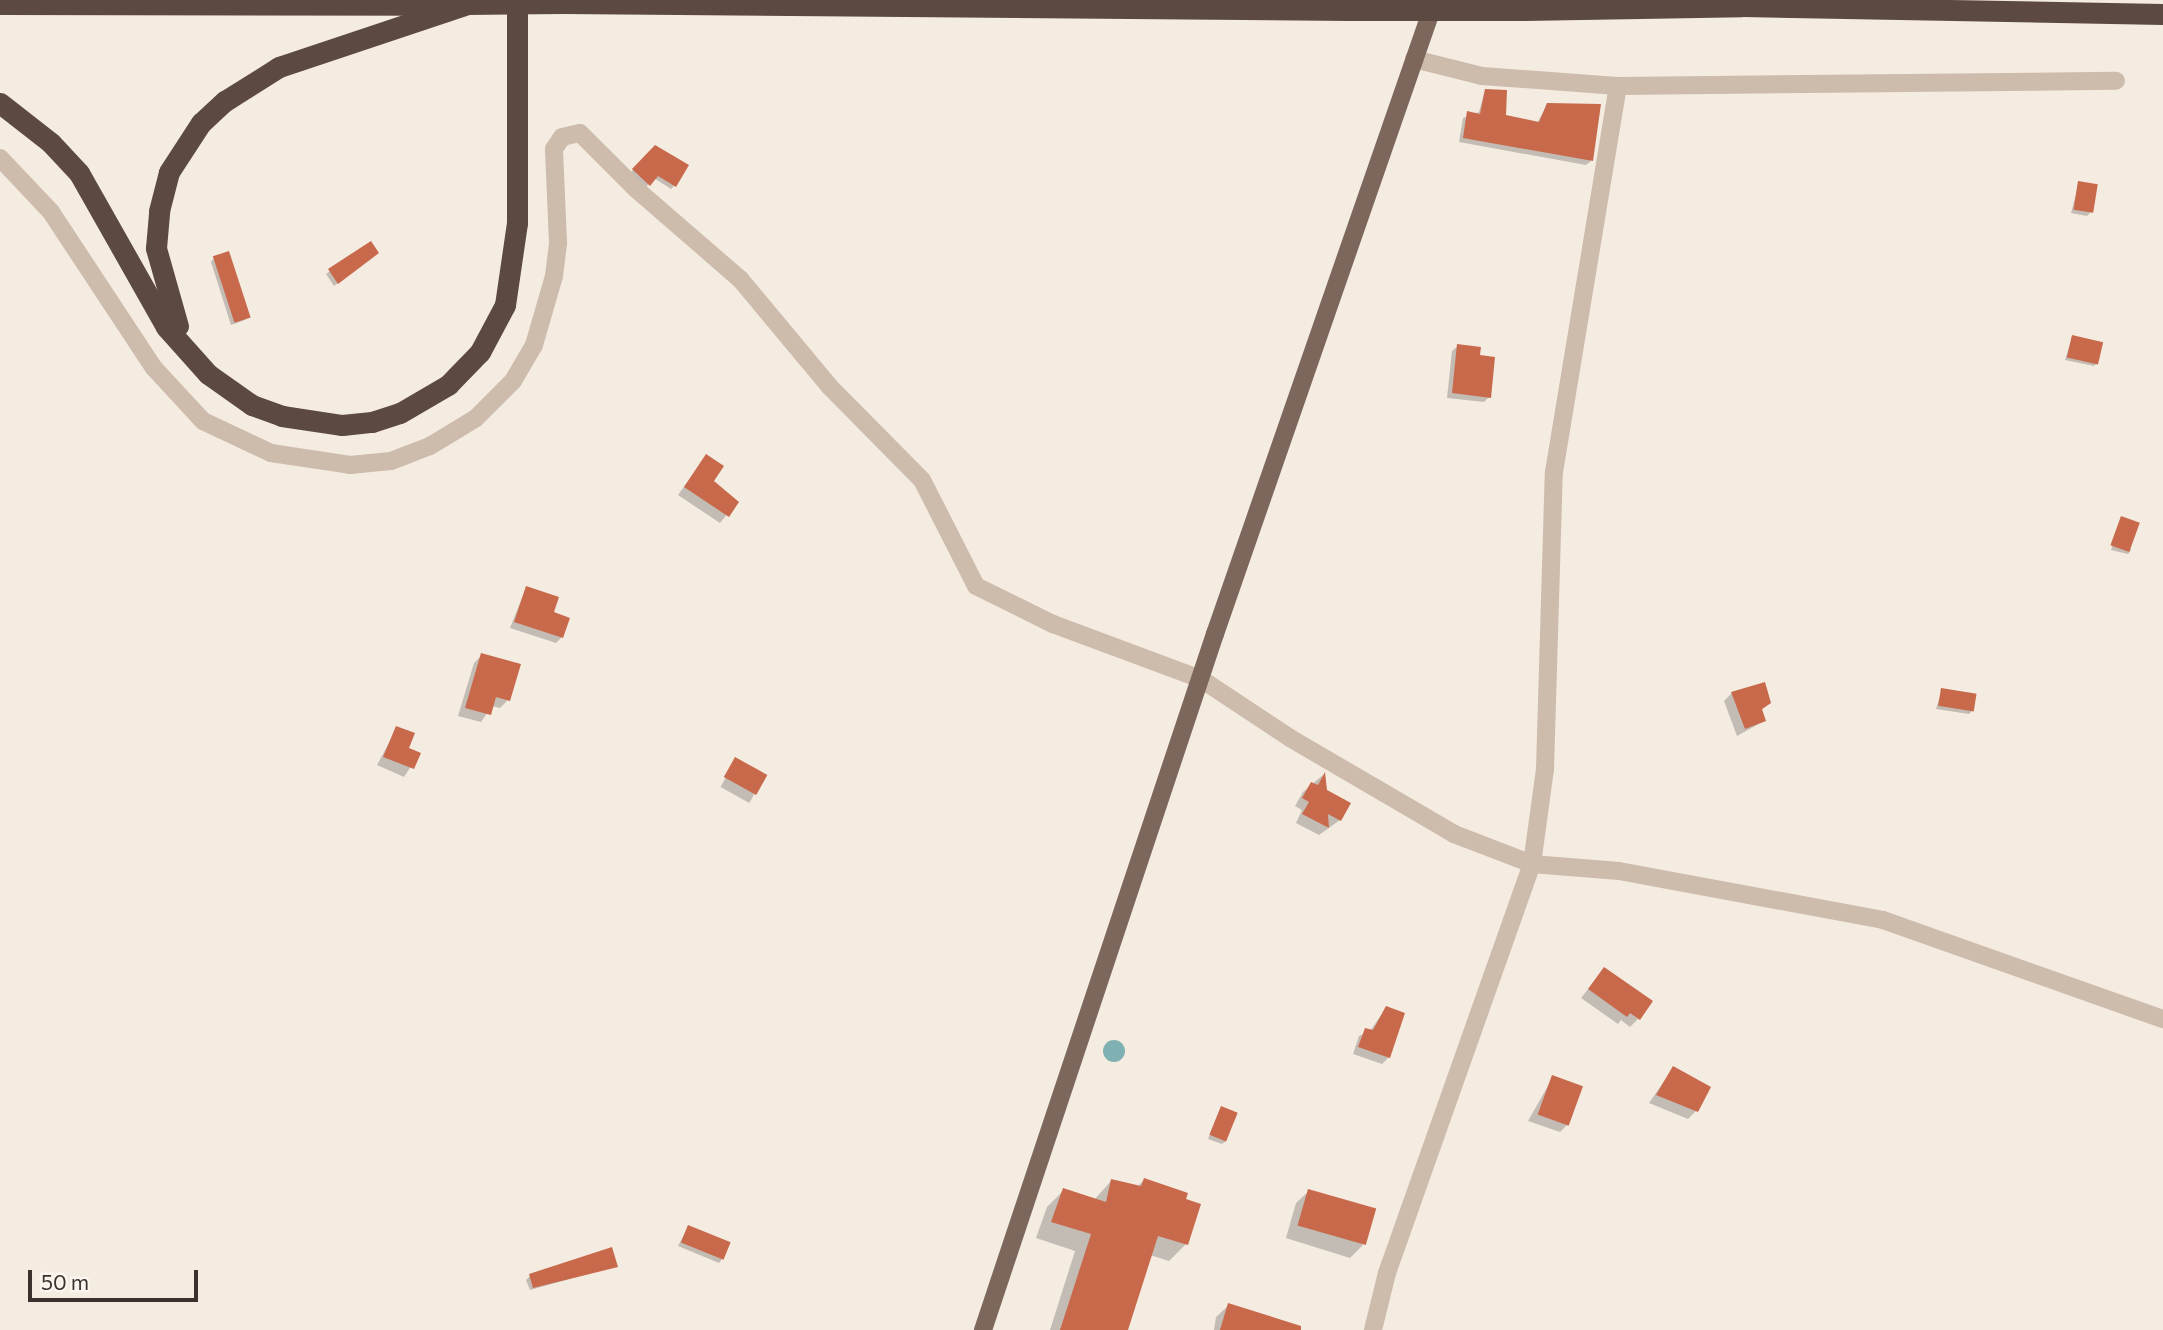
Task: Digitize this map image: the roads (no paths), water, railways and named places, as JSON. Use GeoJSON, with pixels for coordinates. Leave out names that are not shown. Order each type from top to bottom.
{"type":"FeatureCollection","features":[{"type":"Feature","properties":{"kind":"highway"},"geometry":{"type":"LineString","coordinates":[[0,103],[51,143],[79,173],[166,327],[219,383],[252,405],[311,423],[342,425],[400,413],[438,392],[465,369],[505,304],[514,263],[517,0]]}},
{"type":"Feature","properties":{"kind":"highway"},"geometry":{"type":"LineString","coordinates":[[0,4],[563,3],[1350,10],[1742,6],[2163,14]]}},
{"type":"Feature","properties":{"kind":"highway"},"geometry":{"type":"LineString","coordinates":[[191,353],[171,310],[156,248],[169,172],[201,123],[242,89],[279,67],[467,4]]}},
{"type":"Feature","properties":{"kind":"main road"},"geometry":{"type":"LineString","coordinates":[[982,1330],[1200,678],[1435,0]]}},
{"type":"Feature","properties":{"kind":"street"},"geometry":{"type":"LineString","coordinates":[[1414,59],[1482,76],[1618,86],[2116,81]]}},
{"type":"Feature","properties":{"kind":"street"},"geometry":{"type":"LineString","coordinates":[[1373,1330],[1387,1273],[1532,864],[1545,769],[1554,472],[1618,86]]}},
{"type":"Feature","properties":{"kind":"street"},"geometry":{"type":"LineString","coordinates":[[0,158],[44,204],[154,368],[203,421],[271,453],[350,465],[391,461],[430,446],[476,418],[513,381],[534,345],[554,276],[558,242],[554,149],[562,137],[580,133],[636,189],[740,279],[830,386],[922,480],[976,586],[1053,624],[1200,678],[1290,738],[1454,834],[1532,864],[1619,871],[1883,920],[2163,1019]]}},
{"type":"Feature","properties":{"kind":"water"},"geometry":{"type":"Polygon","coordinates":[[[1114,1040],[1122,1043],[1125,1051],[1122,1059],[1114,1062],[1106,1059],[1103,1051],[1106,1043],[1114,1040]]]}}]}
